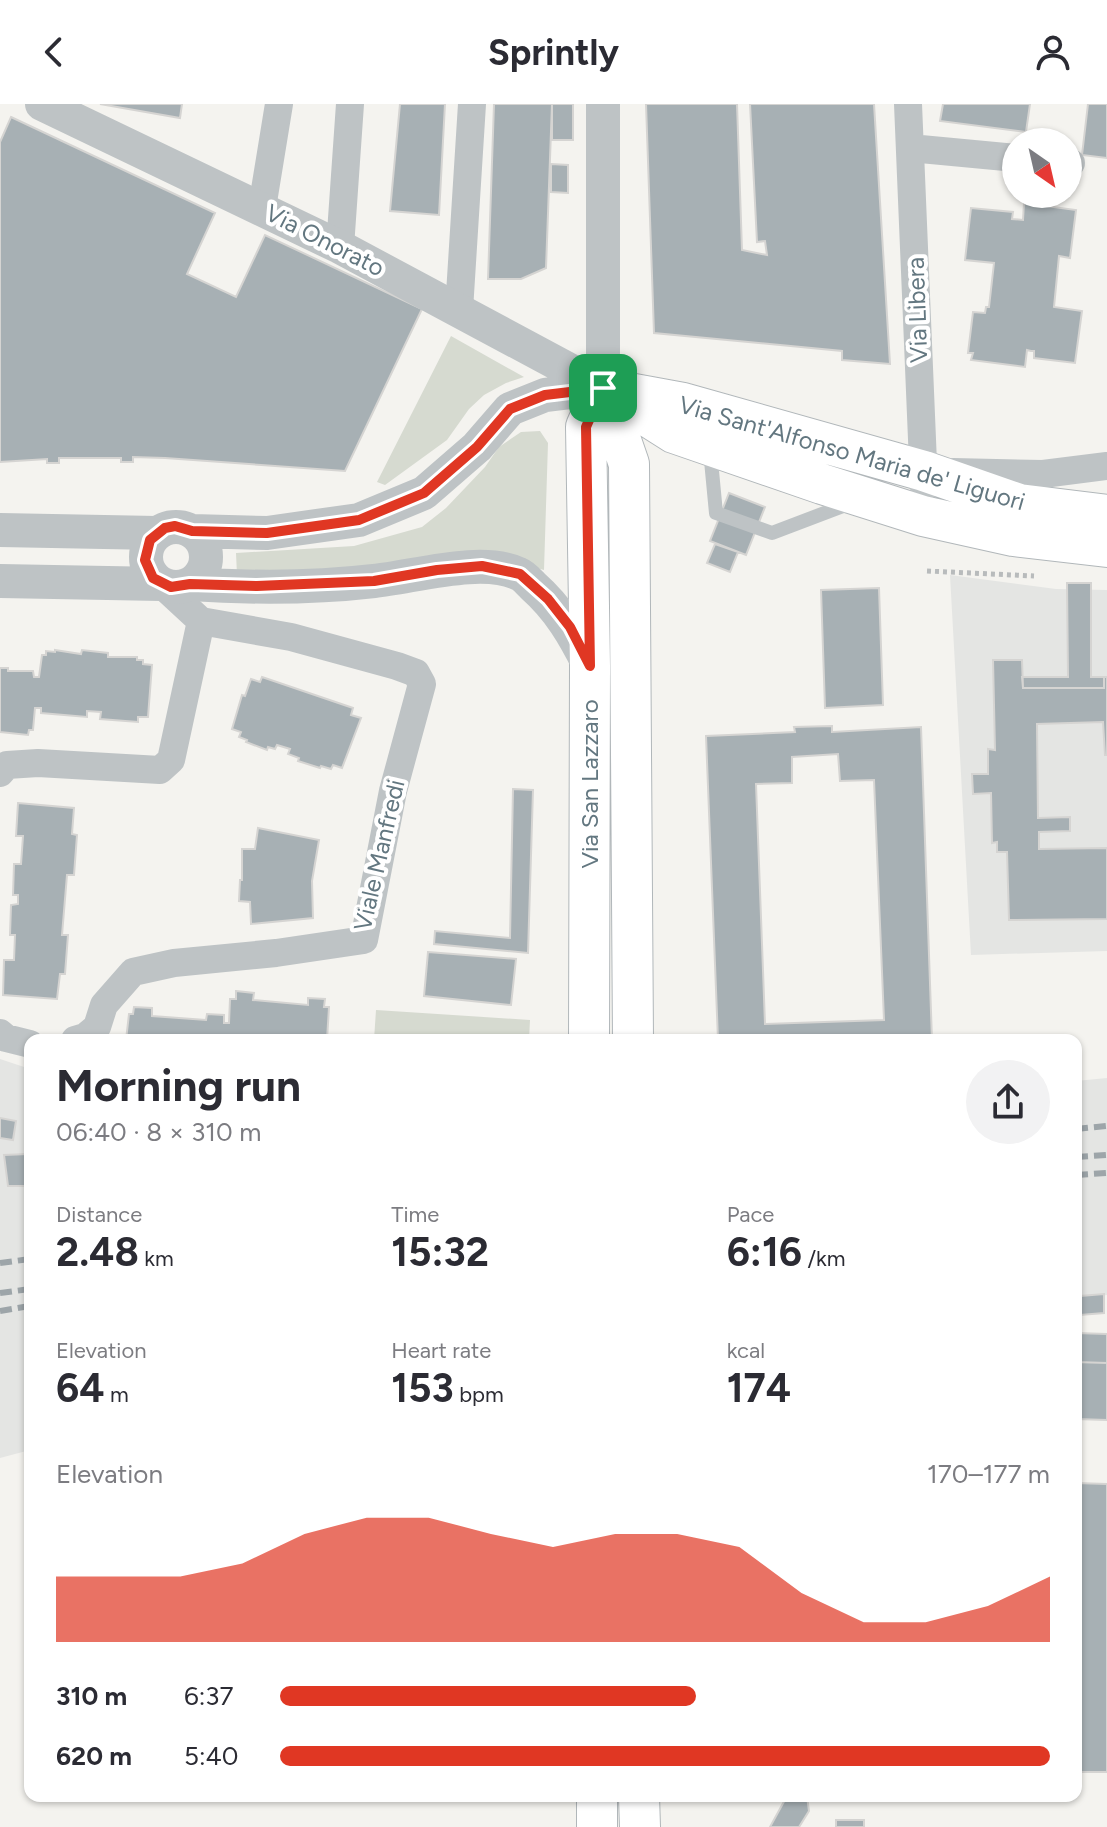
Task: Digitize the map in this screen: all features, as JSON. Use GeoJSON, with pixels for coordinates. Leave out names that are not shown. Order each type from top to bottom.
{"type":"FeatureCollection","features":[{"type":"Feature","properties":{"kind":"main road","name":"Via Sant'Alfonso Maria de' Liguori"},"geometry":{"type":"LineString","coordinates":[[603,388],[692,440],[923,516],[1013,536],[1107,547]]}},
{"type":"Feature","properties":{"kind":"main road","name":"Via Sant'Alfonso Maria de' Liguori"},"geometry":{"type":"LineString","coordinates":[[603,388],[683,403],[924,471],[1019,504],[1107,515]]}},
{"type":"Feature","properties":{"kind":"main road","name":"Via San Lazzaro"},"geometry":{"type":"LineString","coordinates":[[603,388],[629,464],[633,1034]]}},
{"type":"Feature","properties":{"kind":"main road","name":"Via San Lazzaro"},"geometry":{"type":"LineString","coordinates":[[589,1034],[590,666],[586,427],[603,388]]}},
{"type":"Feature","properties":{"kind":"main road"},"geometry":{"type":"LineString","coordinates":[[629,464],[635,451],[659,435],[692,440]]}},
{"type":"Feature","properties":{"kind":"main road"},"geometry":{"type":"LineString","coordinates":[[597,1802],[597,1827]]}},
{"type":"Feature","properties":{"kind":"main road"},"geometry":{"type":"LineString","coordinates":[[639,1802],[640,1827]]}},
{"type":"Feature","properties":{"kind":"street","name":"Via Onorato"},"geometry":{"type":"LineString","coordinates":[[42,104],[340,247],[603,388]]}},
{"type":"Feature","properties":{"kind":"street"},"geometry":{"type":"LineString","coordinates":[[262,208],[279,104]]}},
{"type":"Feature","properties":{"kind":"street"},"geometry":{"type":"LineString","coordinates":[[340,247],[350,104]]}},
{"type":"Feature","properties":{"kind":"street"},"geometry":{"type":"LineString","coordinates":[[459,310],[472,104]]}},
{"type":"Feature","properties":{"kind":"street","name":"Via San Lazzaro"},"geometry":{"type":"LineString","coordinates":[[603,104],[603,388]]}},
{"type":"Feature","properties":{"kind":"street","name":"Via Libera"},"geometry":{"type":"LineString","coordinates":[[908,104],[924,471],[923,516]]}},
{"type":"Feature","properties":{"kind":"street"},"geometry":{"type":"LineString","coordinates":[[910,148],[1002,157]]}},
{"type":"Feature","properties":{"kind":"street"},"geometry":{"type":"LineString","coordinates":[[0,530],[156,533],[175,526],[192,531],[267,533],[359,520],[424,493],[477,447],[510,409],[545,395],[603,388]]}},
{"type":"Feature","properties":{"kind":"street"},"geometry":{"type":"LineString","coordinates":[[924,471],[1043,474],[1107,466]]}},
{"type":"Feature","properties":{"kind":"street"},"geometry":{"type":"LineString","coordinates":[[176,584],[204,569],[206,559],[201,540],[192,531]]}},
{"type":"Feature","properties":{"kind":"street"},"geometry":{"type":"LineString","coordinates":[[0,773],[7,765],[38,763],[160,770],[171,760],[201,621],[176,584],[153,578],[145,560],[150,540],[156,533]]}},
{"type":"Feature","properties":{"kind":"street"},"geometry":{"type":"LineString","coordinates":[[0,581],[257,586],[374,581],[482,566],[520,574],[548,599],[570,627],[590,666]]}},
{"type":"Feature","properties":{"kind":"street","name":"Viale Manfredi"},"geometry":{"type":"LineString","coordinates":[[89,1034],[97,1027],[104,1005],[133,972],[174,963],[364,940],[393,791],[422,684],[416,673],[397,666],[291,637],[201,621]]}},
{"type":"Feature","properties":{"kind":"street"},"geometry":{"type":"LineString","coordinates":[[0,1033],[6,1038],[24,1042]]}},
{"type":"Feature","properties":{"kind":"lane"},"geometry":{"type":"LineString","coordinates":[[692,440],[716,513],[772,533],[866,498]]}},
{"type":"Feature","properties":{"kind":"path"},"geometry":{"type":"LineString","coordinates":[[927,571],[1044,576]]}},
{"type":"Feature","properties":{"kind":"shaded area"},"geometry":{"type":"Polygon","coordinates":[[[451,336],[524,377],[484,395],[469,409],[447,440],[385,485],[377,482],[451,336]]]}},
{"type":"Feature","properties":{"kind":"shaded area"},"geometry":{"type":"Polygon","coordinates":[[[540,431],[548,443],[544,570],[515,562],[237,575],[236,553],[354,546],[422,527],[446,508],[485,467],[499,447],[521,432],[540,431]]]}},
{"type":"Feature","properties":{"kind":"shaded area"},"geometry":{"type":"Polygon","coordinates":[[[950,575],[1056,589],[1107,590],[1107,951],[971,955],[950,575]]]}},
{"type":"Feature","properties":{"kind":"shaded area"},"geometry":{"type":"Polygon","coordinates":[[[376,1010],[530,1020],[529,1034],[374,1034],[376,1010]]]}},
{"type":"Feature","properties":{"kind":"shaded area"},"geometry":{"type":"Polygon","coordinates":[[[0,1059],[24,1067],[24,1452],[0,1458],[0,1059]]]}},
{"type":"Feature","properties":{"kind":"shaded area"},"geometry":{"type":"Polygon","coordinates":[[[1107,1078],[1107,1295],[1082,1297],[1082,1080],[1107,1078]]]}},
{"type":"Feature","properties":{"kind":"building"},"geometry":{"type":"Polygon","coordinates":[[[100,104],[182,104],[180,118],[100,104]]]}},
{"type":"Feature","properties":{"kind":"building"},"geometry":{"type":"Polygon","coordinates":[[[400,104],[445,104],[439,215],[390,211],[400,104]]]}},
{"type":"Feature","properties":{"kind":"building"},"geometry":{"type":"Polygon","coordinates":[[[494,104],[552,104],[546,268],[521,279],[488,279],[494,104]]]}},
{"type":"Feature","properties":{"kind":"building"},"geometry":{"type":"Polygon","coordinates":[[[552,104],[573,104],[573,140],[552,140],[552,104]]]}},
{"type":"Feature","properties":{"kind":"building"},"geometry":{"type":"Polygon","coordinates":[[[646,104],[737,104],[742,250],[767,255],[765,241],[757,242],[750,104],[874,104],[890,364],[842,360],[842,351],[654,333],[646,104]]]}},
{"type":"Feature","properties":{"kind":"building"},"geometry":{"type":"Polygon","coordinates":[[[943,104],[1030,104],[1027,128],[1002,129],[940,121],[943,104]]]}},
{"type":"Feature","properties":{"kind":"building"},"geometry":{"type":"Polygon","coordinates":[[[1088,104],[1107,104],[1107,158],[1082,155],[1088,104]]]}},
{"type":"Feature","properties":{"kind":"building"},"geometry":{"type":"Polygon","coordinates":[[[11,117],[215,213],[187,274],[236,297],[265,235],[422,309],[345,471],[133,457],[133,462],[121,462],[121,458],[59,458],[59,463],[47,463],[47,459],[0,462],[0,142],[11,117]]]}},
{"type":"Feature","properties":{"kind":"building"},"geometry":{"type":"Polygon","coordinates":[[[551,164],[568,165],[568,193],[551,192],[551,164]]]}},
{"type":"Feature","properties":{"kind":"building"},"geometry":{"type":"Polygon","coordinates":[[[971,208],[1013,212],[1012,219],[1023,220],[1024,208],[1076,210],[1070,258],[1059,256],[1054,307],[1082,311],[1075,363],[1034,358],[1034,351],[1027,350],[1025,367],[971,360],[973,353],[968,353],[973,312],[985,313],[986,307],[989,307],[994,263],[965,260],[971,208]]]}},
{"type":"Feature","properties":{"kind":"building"},"geometry":{"type":"Polygon","coordinates":[[[729,493],[765,507],[746,555],[710,541],[729,493]]]}},
{"type":"Feature","properties":{"kind":"building"},"geometry":{"type":"Polygon","coordinates":[[[715,544],[738,552],[730,572],[707,563],[715,544]]]}},
{"type":"Feature","properties":{"kind":"building"},"geometry":{"type":"Polygon","coordinates":[[[1067,583],[1091,583],[1091,677],[1104,677],[1104,688],[1023,688],[1022,677],[1068,677],[1067,583]]]}},
{"type":"Feature","properties":{"kind":"building"},"geometry":{"type":"Polygon","coordinates":[[[879,588],[883,705],[825,708],[821,590],[879,588]]]}},
{"type":"Feature","properties":{"kind":"building"},"geometry":{"type":"Polygon","coordinates":[[[55,650],[81,654],[82,650],[108,653],[108,657],[137,657],[137,660],[143,660],[143,664],[152,665],[148,717],[138,717],[138,722],[100,719],[101,712],[87,711],[87,717],[41,713],[41,708],[35,708],[33,730],[29,730],[28,735],[0,732],[0,668],[33,671],[34,677],[39,677],[42,655],[55,650]]]}},
{"type":"Feature","properties":{"kind":"building"},"geometry":{"type":"Polygon","coordinates":[[[993,660],[1022,660],[1023,688],[1104,688],[1104,677],[1107,677],[1107,755],[1103,722],[1037,724],[1038,818],[1070,817],[1070,831],[1039,832],[1039,849],[1107,848],[1107,919],[1009,920],[1007,852],[997,852],[997,842],[992,843],[991,793],[973,794],[972,774],[988,774],[988,749],[995,750],[993,660]]]}},
{"type":"Feature","properties":{"kind":"building"},"geometry":{"type":"Polygon","coordinates":[[[262,677],[353,708],[351,715],[361,718],[342,768],[333,765],[331,769],[320,768],[298,761],[299,758],[288,754],[290,749],[277,745],[275,749],[268,747],[267,750],[239,737],[241,732],[232,729],[242,695],[245,696],[251,679],[260,682],[262,677]]]}},
{"type":"Feature","properties":{"kind":"building"},"geometry":{"type":"Polygon","coordinates":[[[832,726],[832,732],[921,727],[932,1034],[718,1034],[706,736],[795,732],[794,727],[832,726]],[[838,754],[792,757],[792,783],[756,784],[765,1024],[884,1020],[874,780],[840,781],[838,754]]]}},
{"type":"Feature","properties":{"kind":"building"},"geometry":{"type":"Polygon","coordinates":[[[513,789],[533,790],[528,953],[434,944],[435,931],[510,938],[513,789]]]}},
{"type":"Feature","properties":{"kind":"building"},"geometry":{"type":"Polygon","coordinates":[[[18,803],[74,808],[72,834],[77,835],[74,875],[67,875],[62,935],[68,935],[65,974],[60,974],[57,999],[3,995],[4,960],[14,960],[15,935],[10,935],[11,905],[18,904],[18,895],[13,895],[14,864],[21,864],[23,836],[16,836],[18,803]]]}},
{"type":"Feature","properties":{"kind":"building"},"geometry":{"type":"Polygon","coordinates":[[[258,828],[319,840],[312,881],[313,918],[251,924],[250,902],[239,901],[242,849],[255,849],[258,828]]]}},
{"type":"Feature","properties":{"kind":"building"},"geometry":{"type":"Polygon","coordinates":[[[428,952],[516,959],[511,1005],[424,996],[428,952]]]}},
{"type":"Feature","properties":{"kind":"building"},"geometry":{"type":"Polygon","coordinates":[[[236,991],[254,993],[253,1000],[308,1005],[308,998],[325,999],[324,1007],[329,1007],[327,1034],[127,1034],[129,1014],[133,1014],[134,1007],[152,1008],[152,1016],[206,1020],[207,1014],[224,1015],[224,1023],[229,1023],[230,999],[236,999],[236,991]]]}},
{"type":"Feature","properties":{"kind":"building"},"geometry":{"type":"Polygon","coordinates":[[[0,1118],[16,1121],[13,1140],[0,1138],[0,1118]]]}},
{"type":"Feature","properties":{"kind":"building"},"geometry":{"type":"Polygon","coordinates":[[[24,1154],[24,1186],[8,1186],[4,1155],[24,1154]]]}},
{"type":"Feature","properties":{"kind":"building"},"geometry":{"type":"Polygon","coordinates":[[[1104,1294],[1104,1313],[1082,1315],[1082,1296],[1104,1294]]]}},
{"type":"Feature","properties":{"kind":"building"},"geometry":{"type":"Polygon","coordinates":[[[1082,1333],[1107,1334],[1107,1363],[1082,1362],[1082,1333]]]}},
{"type":"Feature","properties":{"kind":"building"},"geometry":{"type":"Polygon","coordinates":[[[1082,1362],[1107,1363],[1107,1420],[1082,1419],[1082,1362]]]}},
{"type":"Feature","properties":{"kind":"building"},"geometry":{"type":"Polygon","coordinates":[[[1082,1483],[1107,1484],[1107,1772],[1082,1772],[1082,1483]]]}},
{"type":"Feature","properties":{"kind":"building"},"geometry":{"type":"Polygon","coordinates":[[[784,1802],[808,1802],[809,1811],[799,1827],[770,1827],[784,1802]]]}},
{"type":"Feature","properties":{"kind":"building"},"geometry":{"type":"Polygon","coordinates":[[[836,1820],[864,1820],[864,1827],[836,1827],[836,1820]]]}},
{"type":"Feature","properties":{"kind":"railway"},"geometry":{"type":"LineString","coordinates":[[1082,1128],[1107,1126]]}},
{"type":"Feature","properties":{"kind":"railway"},"geometry":{"type":"LineString","coordinates":[[1082,1157],[1107,1155]]}},
{"type":"Feature","properties":{"kind":"railway"},"geometry":{"type":"LineString","coordinates":[[1082,1175],[1107,1173]]}},
{"type":"Feature","properties":{"kind":"railway"},"geometry":{"type":"LineString","coordinates":[[0,1263],[24,1260]]}},
{"type":"Feature","properties":{"kind":"railway"},"geometry":{"type":"LineString","coordinates":[[0,1293],[24,1290]]}},
{"type":"Feature","properties":{"kind":"railway"},"geometry":{"type":"LineString","coordinates":[[0,1311],[24,1307]]}},
{"type":"Feature","properties":{"kind":"route"},"geometry":{"type":"LineString","coordinates":[[603,388],[586,427],[590,666],[570,627],[548,599],[520,574],[482,566],[374,581],[257,586],[190,584],[171,587],[161,584],[148,570],[145,560],[150,540],[165,528],[175,526],[192,531],[267,533],[359,520],[424,493],[477,447],[510,409],[545,395],[603,388]]}}]}
